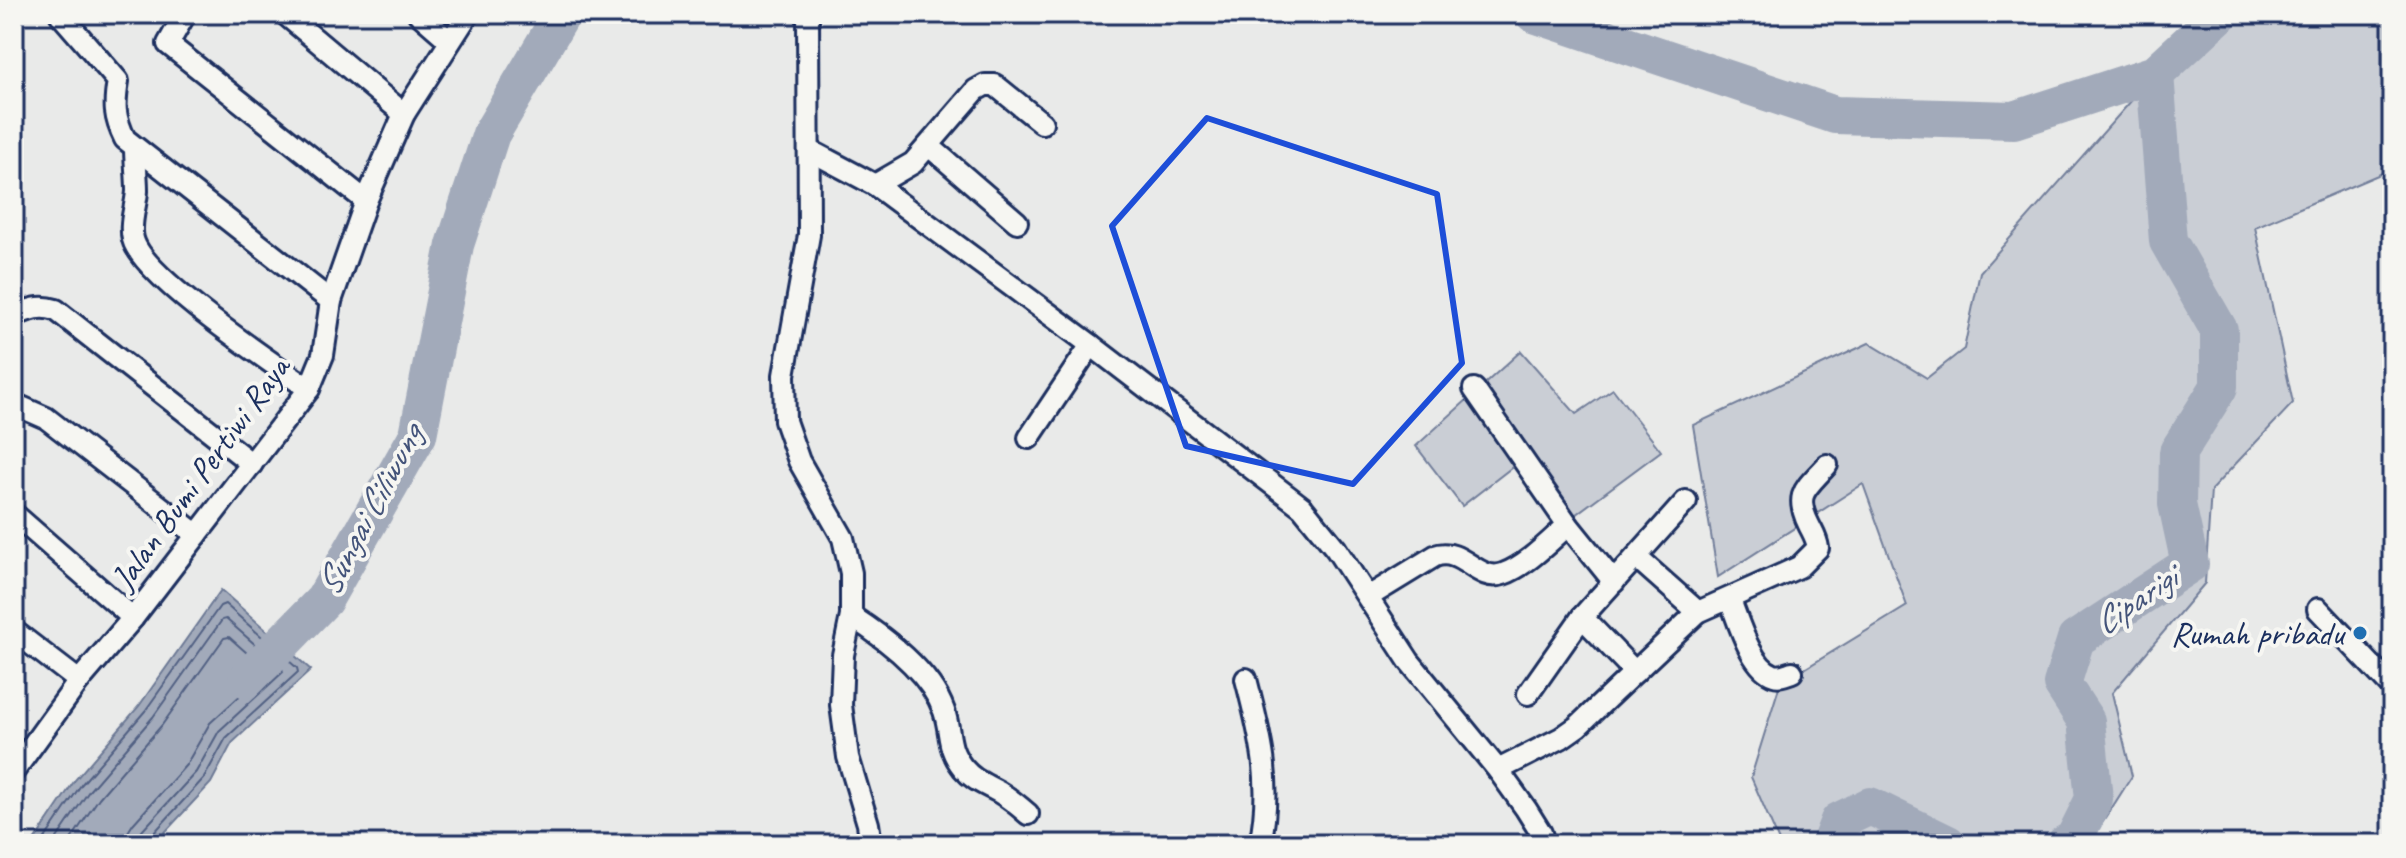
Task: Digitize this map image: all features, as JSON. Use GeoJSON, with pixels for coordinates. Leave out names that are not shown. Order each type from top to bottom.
{"type":"FeatureCollection","features":[{"type":"Feature","properties":{"kind":"street"},"geometry":{"type":"LineString","coordinates":[[60,14],[118,81],[116,121],[125,139],[331,301]]}},
{"type":"Feature","properties":{"kind":"street"},"geometry":{"type":"LineString","coordinates":[[185,14],[168,44],[366,201]]}},
{"type":"Feature","properties":{"kind":"street"},"geometry":{"type":"LineString","coordinates":[[285,14],[404,114]]}},
{"type":"Feature","properties":{"kind":"street"},"geometry":{"type":"LineString","coordinates":[[419,14],[450,41]]}},
{"type":"Feature","properties":{"kind":"street","name":"Jalan Bumi Pertiwi Raya"},"geometry":{"type":"LineString","coordinates":[[18,759],[133,618],[309,389],[323,355],[331,301],[366,201],[404,114],[468,14]]}},
{"type":"Feature","properties":{"kind":"street"},"geometry":{"type":"LineString","coordinates":[[808,14],[809,235],[784,375],[785,421],[799,461],[843,538],[851,573],[851,616],[843,655],[841,705],[848,757],[871,844]]}},
{"type":"Feature","properties":{"kind":"street"},"geometry":{"type":"LineString","coordinates":[[875,185],[913,163],[976,90],[985,85],[995,85],[1042,123]]}},
{"type":"Feature","properties":{"kind":"street"},"geometry":{"type":"LineString","coordinates":[[929,146],[1017,222]]}},
{"type":"Feature","properties":{"kind":"street"},"geometry":{"type":"LineString","coordinates":[[135,148],[137,192],[132,221],[133,241],[151,268],[219,324],[309,389]]}},
{"type":"Feature","properties":{"kind":"street"},"geometry":{"type":"LineString","coordinates":[[809,150],[875,185],[1302,507],[1336,549],[1409,661],[1498,770],[1534,821],[1544,844]]}},
{"type":"Feature","properties":{"kind":"street"},"geometry":{"type":"LineString","coordinates":[[14,316],[45,307],[56,310],[252,464]]}},
{"type":"Feature","properties":{"kind":"street"},"geometry":{"type":"LineString","coordinates":[[1029,438],[1091,345]]}},
{"type":"Feature","properties":{"kind":"street"},"geometry":{"type":"LineString","coordinates":[[1474,389],[1568,525],[1614,582]]}},
{"type":"Feature","properties":{"kind":"street"},"geometry":{"type":"LineString","coordinates":[[14,408],[21,407],[46,418],[197,535]]}},
{"type":"Feature","properties":{"kind":"street"},"geometry":{"type":"LineString","coordinates":[[1498,770],[1578,726],[1698,612],[1799,567],[1818,548],[1800,501],[1803,492],[1827,465]]}},
{"type":"Feature","properties":{"kind":"street"},"geometry":{"type":"LineString","coordinates":[[1528,694],[1582,617],[1686,501]]}},
{"type":"Feature","properties":{"kind":"street"},"geometry":{"type":"LineString","coordinates":[[14,514],[133,618]]}},
{"type":"Feature","properties":{"kind":"street"},"geometry":{"type":"LineString","coordinates":[[1368,597],[1444,553],[1456,555],[1487,575],[1502,575],[1532,556],[1568,525]]}},
{"type":"Feature","properties":{"kind":"street"},"geometry":{"type":"LineString","coordinates":[[1636,557],[1698,612]]}},
{"type":"Feature","properties":{"kind":"street"},"geometry":{"type":"LineString","coordinates":[[1730,600],[1759,662],[1778,676],[1792,672]]}},
{"type":"Feature","properties":{"kind":"street"},"geometry":{"type":"LineString","coordinates":[[2318,609],[2392,687]]}},
{"type":"Feature","properties":{"kind":"street"},"geometry":{"type":"LineString","coordinates":[[851,616],[888,640],[930,684],[944,710],[952,753],[965,770],[1028,814]]}},
{"type":"Feature","properties":{"kind":"street"},"geometry":{"type":"LineString","coordinates":[[1582,617],[1635,672]]}},
{"type":"Feature","properties":{"kind":"street"},"geometry":{"type":"LineString","coordinates":[[14,631],[79,681]]}},
{"type":"Feature","properties":{"kind":"street"},"geometry":{"type":"LineString","coordinates":[[1246,679],[1261,734],[1267,803],[1260,844]]}},
{"type":"Feature","properties":{"kind":"highlighted area"},"geometry":{"type":"Polygon","coordinates":[[[1207,118],[1437,194],[1462,363],[1353,484],[1186,446],[1112,226],[1207,118]]]}},
{"type":"Feature","properties":{"kind":"shaded area"},"geometry":{"type":"Polygon","coordinates":[[[2219,14],[2392,14],[2392,169],[2255,227],[2293,403],[2211,490],[2205,583],[2112,693],[2132,776],[2089,844],[1865,844],[1856,839],[1855,844],[1780,844],[1751,777],[1780,684],[1907,606],[1863,484],[1718,577],[1693,425],[1869,343],[1927,378],[1964,349],[1980,272],[2155,74],[2219,14]]]}},
{"type":"Feature","properties":{"kind":"shaded area"},"geometry":{"type":"Polygon","coordinates":[[[1521,351],[1576,414],[1613,389],[1661,451],[1560,526],[1515,465],[1462,506],[1416,446],[1521,351]]]}},
{"type":"Feature","properties":{"kind":"water"},"geometry":{"type":"Polygon","coordinates":[[[221,590],[311,670],[232,743],[211,783],[154,844],[32,844],[75,780],[139,706],[221,590]]]}},
{"type":"Feature","properties":{"kind":"waterway","name":"Sungai Ciliwung"},"geometry":{"type":"LineString","coordinates":[[247,679],[324,600],[418,435],[455,245],[491,134],[562,14]]}},
{"type":"Feature","properties":{"kind":"waterway","name":"Sungai Ciliwung"},"geometry":{"type":"LineString","coordinates":[[1534,14],[1835,115],[2014,120],[2155,74],[2220,14]]}},
{"type":"Feature","properties":{"kind":"waterway","name":"Ciparigi"},"geometry":{"type":"LineString","coordinates":[[2065,844],[2074,839],[2094,799],[2086,721],[2062,684],[2076,639],[2190,564],[2177,504],[2178,452],[2219,387],[2219,330],[2168,241],[2155,74]]}},
{"type":"Feature","properties":{"kind":"waterway","name":"Ciparigi"},"geometry":{"type":"LineString","coordinates":[[1830,844],[1839,821],[1870,806],[1948,844]]}},
{"type":"Feature","properties":{"kind":"place","name":"Rumah pribadu"},"geometry":{"type":"Point","coordinates":[2360,633]}}]}
